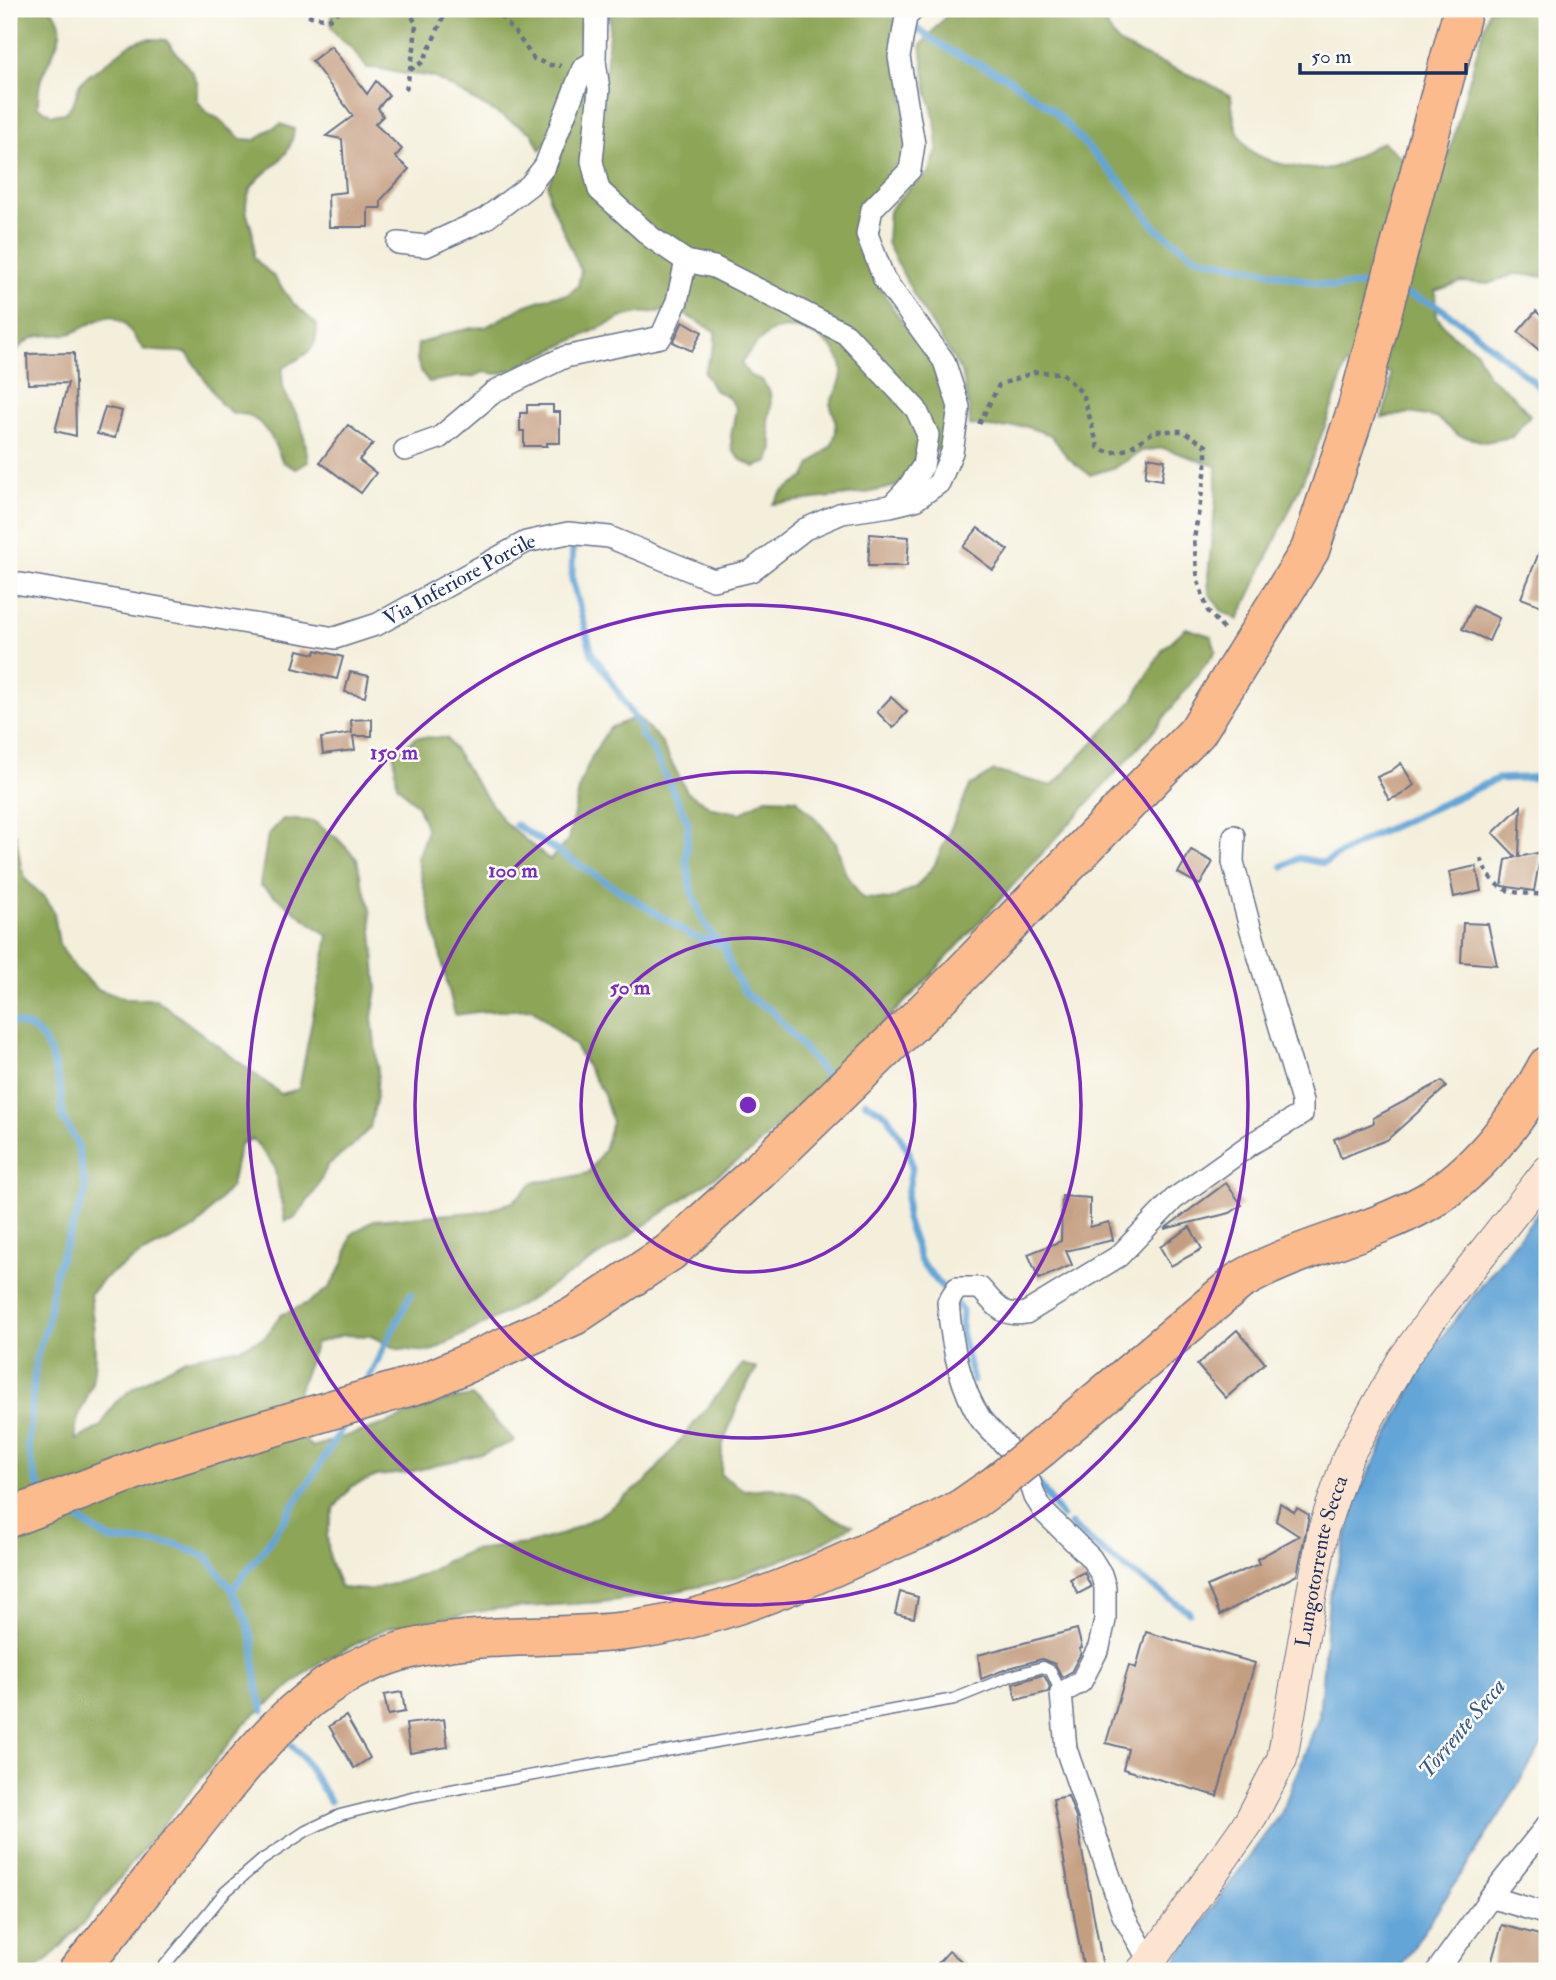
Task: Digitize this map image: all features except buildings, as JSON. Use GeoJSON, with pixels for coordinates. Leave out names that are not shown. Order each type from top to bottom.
{"type":"FeatureCollection","features":[{"type":"Feature","properties":{"kind":"highway"},"geometry":{"type":"LineString","coordinates":[[9,1518],[162,1460],[425,1381],[574,1316],[670,1252],[758,1172],[939,997],[1197,732],[1310,550],[1357,408],[1463,9]]}},
{"type":"Feature","properties":{"kind":"highway"},"geometry":{"type":"LineString","coordinates":[[79,1971],[254,1752],[307,1701],[342,1676],[386,1656],[436,1643],[639,1629],[711,1614],[811,1577],[961,1509],[1238,1282],[1293,1256],[1414,1208],[1443,1191],[1476,1163],[1507,1129],[1534,1091],[1547,1066]]}},
{"type":"Feature","properties":{"kind":"main road","name":"Lungotorrente Secca"},"geometry":{"type":"LineString","coordinates":[[1146,1967],[1249,1822],[1282,1759],[1322,1530],[1348,1456],[1402,1360],[1547,1171]]}},
{"type":"Feature","properties":{"kind":"street"},"geometry":{"type":"LineString","coordinates":[[398,243],[426,246],[485,219],[530,185],[545,166],[589,65],[596,9]]}},
{"type":"Feature","properties":{"kind":"street","name":"Via Inferiore Porcile"},"geometry":{"type":"LineString","coordinates":[[9,582],[335,638],[377,624],[526,542],[568,533],[609,537],[713,580],[751,571],[805,529],[842,513],[915,500],[939,483],[952,452],[959,407],[944,361],[884,279],[867,234],[872,209],[910,170],[914,144],[899,57],[906,17],[914,9]]}},
{"type":"Feature","properties":{"kind":"street"},"geometry":{"type":"LineString","coordinates":[[589,65],[599,89],[592,162],[598,190],[652,238],[686,261],[714,267],[846,334],[916,409],[928,435],[922,466],[907,489],[890,506]]}},
{"type":"Feature","properties":{"kind":"street"},"geometry":{"type":"LineString","coordinates":[[405,450],[439,438],[495,391],[565,356],[661,337],[677,301],[686,261]]}},
{"type":"Feature","properties":{"kind":"street"},"geometry":{"type":"LineString","coordinates":[[1146,1967],[1123,1916],[1066,1749],[1061,1693],[1081,1682],[1100,1647],[1105,1620],[1105,1587],[1091,1558],[1045,1513],[1018,1465],[981,1419],[962,1379],[948,1302],[957,1287],[980,1288],[1002,1311],[1014,1315],[1026,1313],[1119,1256],[1174,1199],[1251,1144],[1302,1114],[1302,1101],[1233,862],[1234,836]]}},
{"type":"Feature","properties":{"kind":"street"},"geometry":{"type":"LineString","coordinates":[[1437,1971],[1490,1897],[1547,1825]]}},
{"type":"Feature","properties":{"kind":"street"},"geometry":{"type":"LineString","coordinates":[[1490,1897],[1547,1914]]}},
{"type":"Feature","properties":{"kind":"lane"},"geometry":{"type":"LineString","coordinates":[[160,1971],[225,1892],[262,1860],[306,1832],[341,1815],[412,1797],[954,1699],[1043,1667],[1051,1671],[1061,1693]]}},
{"type":"Feature","properties":{"kind":"path"},"geometry":{"type":"LineString","coordinates":[[300,9],[311,16],[329,19],[342,9]]}},
{"type":"Feature","properties":{"kind":"path"},"geometry":{"type":"LineString","coordinates":[[406,90],[416,23],[407,9]]}},
{"type":"Feature","properties":{"kind":"path"},"geometry":{"type":"LineString","coordinates":[[409,70],[423,62],[444,16],[451,9]]}},
{"type":"Feature","properties":{"kind":"path"},"geometry":{"type":"LineString","coordinates":[[494,9],[534,59],[550,65],[589,65]]}},
{"type":"Feature","properties":{"kind":"path"},"geometry":{"type":"LineString","coordinates":[[978,426],[999,385],[1035,372],[1062,373],[1083,394],[1098,447],[1109,453],[1128,449],[1155,431],[1183,430],[1206,446],[1206,468],[1194,539],[1198,581],[1208,611],[1229,635]]}},
{"type":"Feature","properties":{"kind":"path"},"geometry":{"type":"LineString","coordinates":[[1481,858],[1486,873],[1504,891],[1547,895]]}},
{"type":"Feature","properties":{"kind":"green space"},"geometry":{"type":"Polygon","coordinates":[[[9,9],[50,9],[57,16],[60,34],[41,79],[38,96],[38,107],[52,115],[65,113],[83,81],[124,49],[138,41],[155,39],[166,40],[192,72],[198,85],[197,100],[206,112],[219,119],[241,139],[256,140],[281,124],[294,129],[287,151],[253,185],[246,207],[253,233],[254,258],[274,277],[292,302],[317,325],[312,347],[283,368],[282,377],[284,391],[302,427],[308,462],[296,469],[283,462],[270,435],[260,423],[248,415],[233,413],[221,404],[187,353],[143,349],[125,324],[112,316],[72,333],[34,338],[23,344],[9,359],[9,9]]]}},
{"type":"Feature","properties":{"kind":"green space"},"geometry":{"type":"Polygon","coordinates":[[[332,9],[581,9],[587,39],[586,53],[549,139],[540,150],[532,133],[435,78],[367,68],[331,27],[332,9]]]}},
{"type":"Feature","properties":{"kind":"green space"},"geometry":{"type":"Polygon","coordinates":[[[611,9],[897,9],[907,144],[902,168],[867,201],[875,280],[902,322],[933,362],[951,408],[949,448],[923,453],[897,486],[866,493],[773,504],[782,492],[805,477],[811,464],[832,445],[836,432],[830,404],[841,379],[842,367],[838,356],[820,338],[795,329],[771,332],[754,346],[741,363],[749,375],[762,380],[770,392],[768,421],[773,449],[769,462],[755,467],[741,460],[732,450],[731,436],[736,408],[727,396],[714,390],[704,372],[715,345],[715,331],[684,314],[668,311],[623,317],[498,374],[484,372],[472,377],[429,382],[422,373],[417,360],[418,344],[445,334],[486,327],[524,306],[553,296],[567,295],[578,286],[581,271],[549,198],[548,184],[559,161],[581,94],[606,70],[611,9]]]}},
{"type":"Feature","properties":{"kind":"green space"},"geometry":{"type":"Polygon","coordinates":[[[952,9],[1061,9],[1074,15],[1103,20],[1118,43],[1231,96],[1239,135],[1254,153],[1289,166],[1326,169],[1383,142],[1439,190],[1489,9],[1547,9],[1547,277],[1515,274],[1488,284],[1461,282],[1435,291],[1437,317],[1452,335],[1476,351],[1488,376],[1511,394],[1530,415],[1512,437],[1485,442],[1458,435],[1437,418],[1410,413],[1382,418],[1390,392],[1391,373],[1346,364],[1311,462],[1238,620],[1221,610],[1209,593],[1208,577],[1216,498],[1216,466],[1163,448],[1142,451],[1116,467],[1090,475],[1068,458],[1051,435],[1024,426],[997,428],[970,425],[962,373],[916,299],[887,243],[889,211],[907,190],[929,173],[938,147],[921,45],[952,9]]]}},
{"type":"Feature","properties":{"kind":"green space"},"geometry":{"type":"Polygon","coordinates":[[[1186,628],[1211,636],[1216,651],[1152,733],[924,983],[752,1151],[622,1241],[526,1302],[430,1352],[397,1349],[371,1336],[343,1335],[316,1343],[296,1398],[290,1426],[312,1447],[388,1423],[447,1400],[472,1396],[515,1441],[484,1453],[406,1473],[377,1476],[352,1486],[334,1508],[327,1535],[330,1562],[341,1588],[369,1590],[396,1583],[423,1575],[472,1550],[526,1544],[563,1534],[600,1515],[646,1482],[743,1364],[757,1369],[742,1393],[722,1447],[721,1475],[744,1490],[771,1488],[798,1494],[835,1519],[853,1525],[811,1549],[725,1581],[658,1595],[602,1602],[495,1609],[387,1628],[319,1663],[249,1719],[86,1920],[47,1961],[32,1971],[9,1971],[9,822],[16,836],[26,880],[47,900],[54,913],[59,944],[75,968],[97,989],[126,999],[156,999],[281,1094],[299,1089],[328,936],[260,885],[268,835],[283,819],[313,821],[337,838],[357,859],[370,907],[377,989],[372,1017],[378,1072],[370,1128],[328,1165],[315,1191],[295,1218],[285,1221],[274,1166],[253,1139],[240,1144],[231,1186],[196,1228],[143,1253],[104,1278],[90,1294],[94,1371],[90,1390],[78,1417],[76,1440],[100,1427],[115,1403],[136,1386],[185,1359],[240,1348],[265,1337],[281,1315],[308,1303],[330,1287],[344,1262],[351,1235],[374,1220],[486,1211],[513,1202],[534,1182],[588,1173],[604,1150],[612,1122],[604,1095],[575,1046],[532,1009],[455,1015],[417,859],[427,830],[417,805],[397,785],[394,755],[417,737],[447,738],[505,823],[550,860],[568,840],[581,781],[593,754],[609,728],[637,717],[660,740],[687,792],[712,808],[741,813],[766,798],[796,799],[836,843],[845,872],[862,898],[890,900],[916,887],[934,866],[970,786],[994,771],[1052,786],[1132,701],[1163,649],[1186,628]]]}},
{"type":"Feature","properties":{"kind":"water","name":"Torrente Secca"},"geometry":{"type":"Polygon","coordinates":[[[1547,1201],[1547,1736],[1499,1816],[1398,1971],[1167,1971],[1282,1811],[1319,1717],[1329,1598],[1358,1495],[1428,1355],[1547,1201]]]}},
{"type":"Feature","properties":{"kind":"waterway"},"geometry":{"type":"LineString","coordinates":[[886,9],[951,51],[1006,77],[1052,109],[1127,189],[1156,228],[1196,257],[1334,287],[1378,284]]}},
{"type":"Feature","properties":{"kind":"waterway"},"geometry":{"type":"LineString","coordinates":[[1399,292],[1436,305],[1470,329],[1547,393]]}},
{"type":"Feature","properties":{"kind":"waterway"},"geometry":{"type":"LineString","coordinates":[[573,537],[572,579],[592,654],[639,726],[688,822],[686,858],[691,889],[702,918],[712,936],[723,944],[732,970],[746,994],[771,1010],[825,1074]]}},
{"type":"Feature","properties":{"kind":"waterway"},"geometry":{"type":"LineString","coordinates":[[1283,866],[1299,858],[1324,863],[1374,835],[1497,779],[1547,777]]}},
{"type":"Feature","properties":{"kind":"waterway"},"geometry":{"type":"LineString","coordinates":[[516,825],[692,936],[720,944]]}},
{"type":"Feature","properties":{"kind":"waterway"},"geometry":{"type":"LineString","coordinates":[[9,1021],[32,1028],[43,1039],[51,1055],[60,1087],[63,1119],[77,1142],[86,1191],[55,1273],[47,1324],[36,1358],[28,1446],[36,1481],[44,1493]]}},
{"type":"Feature","properties":{"kind":"waterway"},"geometry":{"type":"LineString","coordinates":[[865,1102],[887,1115],[909,1152],[912,1168],[906,1219],[921,1262],[962,1311],[961,1331],[973,1381]]}},
{"type":"Feature","properties":{"kind":"waterway"},"geometry":{"type":"LineString","coordinates":[[364,1387],[411,1294]]}},
{"type":"Feature","properties":{"kind":"waterway"},"geometry":{"type":"LineString","coordinates":[[232,1590],[262,1552],[304,1490],[347,1420]]}},
{"type":"Feature","properties":{"kind":"waterway"},"geometry":{"type":"LineString","coordinates":[[1039,1484],[1062,1517]]}},
{"type":"Feature","properties":{"kind":"waterway"},"geometry":{"type":"LineString","coordinates":[[63,1510],[111,1540],[176,1544],[207,1557],[232,1590],[246,1619],[253,1643],[257,1687],[263,1710]]}},
{"type":"Feature","properties":{"kind":"waterway"},"geometry":{"type":"LineString","coordinates":[[1071,1525],[1110,1557],[1189,1612]]}},
{"type":"Feature","properties":{"kind":"waterway"},"geometry":{"type":"LineString","coordinates":[[292,1746],[303,1758],[330,1801]]}}]}
